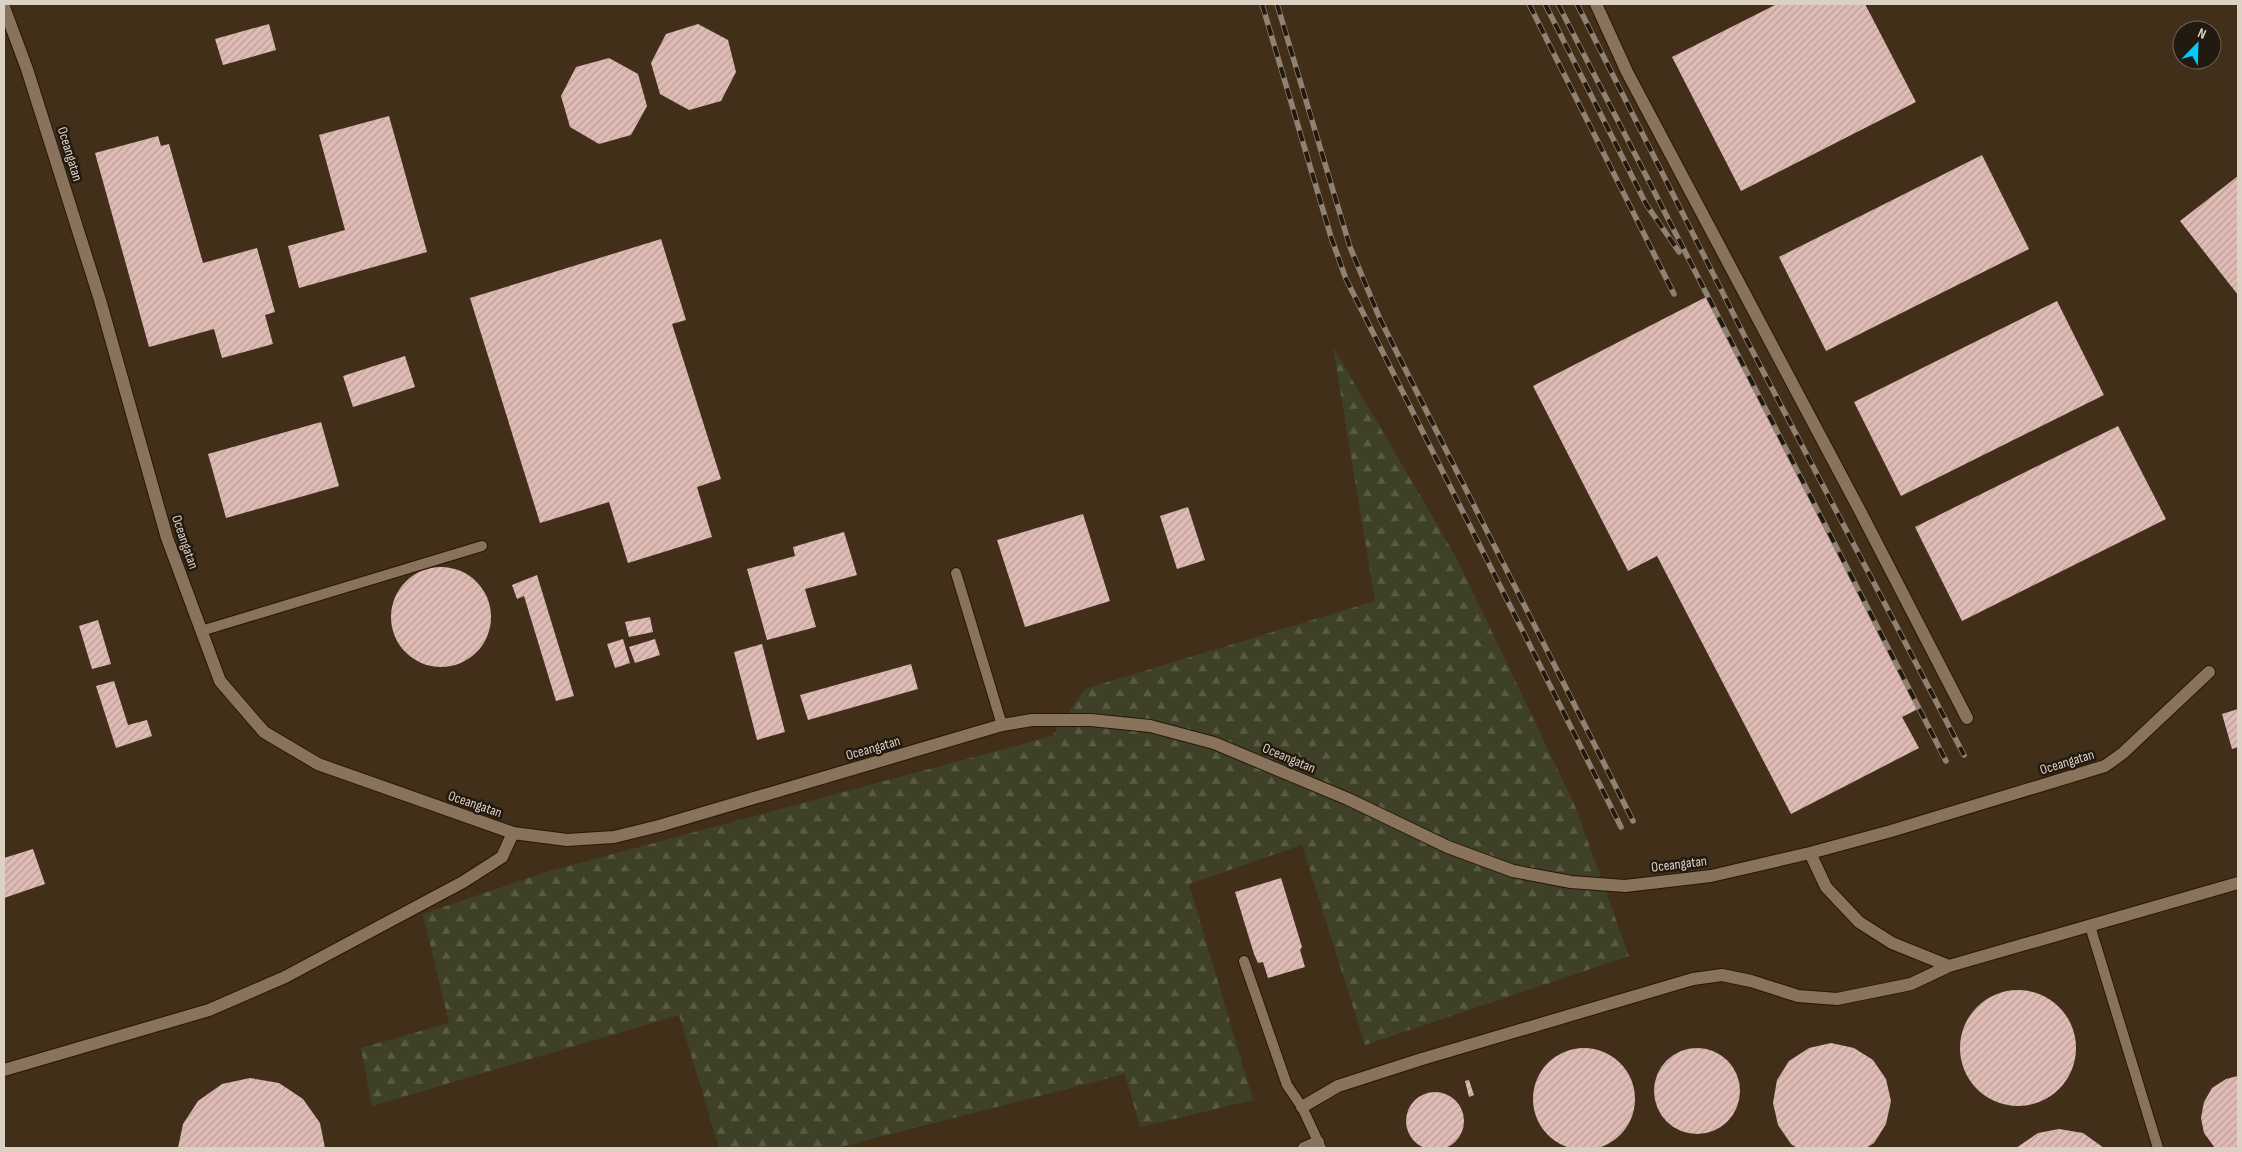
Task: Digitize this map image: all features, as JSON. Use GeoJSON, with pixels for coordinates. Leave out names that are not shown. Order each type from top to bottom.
{"type":"FeatureCollection","features":[{"type":"Feature","properties":{"kind":"street"},"geometry":{"type":"LineString","coordinates":[[1596,4],[1627,72],[1859,509],[1967,718]]}},
{"type":"Feature","properties":{"kind":"street","name":"Oceangatan"},"geometry":{"type":"LineString","coordinates":[[4,7],[28,69],[100,300],[167,538],[220,681],[264,732],[318,764],[513,833],[567,840],[614,837],[659,826],[1002,725],[1032,720],[1091,720],[1150,726],[1214,743],[1339,795],[1448,847],[1512,871],[1572,882],[1625,886],[1711,876],[1810,853],[1891,831],[2105,766],[2123,753],[2208,672]]}},
{"type":"Feature","properties":{"kind":"street"},"geometry":{"type":"LineString","coordinates":[[4,1070],[209,1010],[285,977],[463,882],[502,857],[513,833]]}},
{"type":"Feature","properties":{"kind":"street"},"geometry":{"type":"LineString","coordinates":[[1810,853],[1826,887],[1859,922],[1892,943],[1949,966]]}},
{"type":"Feature","properties":{"kind":"street"},"geometry":{"type":"LineString","coordinates":[[1302,1108],[1338,1086],[1422,1059],[1693,979],[1722,975],[1751,981],[1798,996],[1837,999],[1911,984],[1949,966],[2238,883]]}},
{"type":"Feature","properties":{"kind":"street"},"geometry":{"type":"LineString","coordinates":[[1304,1148],[1319,1145]]}},
{"type":"Feature","properties":{"kind":"lane"},"geometry":{"type":"LineString","coordinates":[[201,631],[482,546]]}},
{"type":"Feature","properties":{"kind":"lane"},"geometry":{"type":"LineString","coordinates":[[956,573],[1002,725]]}},
{"type":"Feature","properties":{"kind":"lane"},"geometry":{"type":"LineString","coordinates":[[2090,926],[2158,1148]]}},
{"type":"Feature","properties":{"kind":"lane"},"geometry":{"type":"LineString","coordinates":[[1244,961],[1287,1085],[1302,1108],[1319,1145]]}},
{"type":"Feature","properties":{"kind":"green space"},"geometry":{"type":"Polygon","coordinates":[[[1333,347],[1456,557],[1575,806],[1629,956],[1365,1045],[1302,845],[1189,884],[1253,1100],[1140,1127],[1125,1074],[836,1148],[719,1148],[679,1015],[372,1106],[361,1048],[449,1023],[423,914],[546,872],[1052,736],[1085,689],[1375,601],[1333,347]]]}},
{"type":"Feature","properties":{"kind":"building"},"geometry":{"type":"Polygon","coordinates":[[[1777,4],[1865,4],[1916,102],[1741,191],[1672,57],[1777,4]]]}},
{"type":"Feature","properties":{"kind":"building"},"geometry":{"type":"Polygon","coordinates":[[[269,24],[276,50],[223,65],[215,39],[269,24]]]}},
{"type":"Feature","properties":{"kind":"building"},"geometry":{"type":"Polygon","coordinates":[[[698,24],[728,40],[736,72],[721,101],[689,110],[660,94],[651,63],[666,34],[698,24]]]}},
{"type":"Feature","properties":{"kind":"building"},"geometry":{"type":"Polygon","coordinates":[[[609,58],[638,74],[647,106],[631,135],[599,144],[570,127],[561,96],[576,67],[609,58]]]}},
{"type":"Feature","properties":{"kind":"building"},"geometry":{"type":"Polygon","coordinates":[[[389,116],[427,252],[299,288],[288,246],[345,230],[319,135],[389,116]]]}},
{"type":"Feature","properties":{"kind":"building"},"geometry":{"type":"Polygon","coordinates":[[[158,136],[161,146],[169,144],[203,263],[257,248],[275,312],[265,315],[273,344],[222,358],[214,329],[149,347],[95,153],[158,136]]]}},
{"type":"Feature","properties":{"kind":"building"},"geometry":{"type":"Polygon","coordinates":[[[1982,155],[2029,249],[1826,351],[1779,257],[1982,155]]]}},
{"type":"Feature","properties":{"kind":"building"},"geometry":{"type":"Polygon","coordinates":[[[2238,176],[2238,295],[2180,221],[2238,176]]]}},
{"type":"Feature","properties":{"kind":"building"},"geometry":{"type":"Polygon","coordinates":[[[661,239],[686,320],[672,324],[721,479],[697,487],[712,537],[628,563],[609,502],[540,523],[470,298],[661,239]]]}},
{"type":"Feature","properties":{"kind":"building"},"geometry":{"type":"Polygon","coordinates":[[[1708,296],[1920,708],[1902,717],[1919,748],[1791,814],[1657,556],[1628,571],[1533,386],[1708,296]]]}},
{"type":"Feature","properties":{"kind":"building"},"geometry":{"type":"Polygon","coordinates":[[[2057,301],[2104,395],[1901,496],[1854,402],[2057,301]]]}},
{"type":"Feature","properties":{"kind":"building"},"geometry":{"type":"Polygon","coordinates":[[[405,356],[415,387],[353,407],[343,376],[405,356]]]}},
{"type":"Feature","properties":{"kind":"building"},"geometry":{"type":"Polygon","coordinates":[[[321,422],[339,486],[226,518],[208,454],[321,422]]]}},
{"type":"Feature","properties":{"kind":"building"},"geometry":{"type":"Polygon","coordinates":[[[2118,426],[2166,519],[1962,621],[1915,527],[2118,426]]]}},
{"type":"Feature","properties":{"kind":"building"},"geometry":{"type":"Polygon","coordinates":[[[1188,507],[1205,560],[1177,569],[1160,516],[1188,507]]]}},
{"type":"Feature","properties":{"kind":"building"},"geometry":{"type":"Polygon","coordinates":[[[1083,514],[1110,601],[1025,627],[997,540],[1083,514]]]}},
{"type":"Feature","properties":{"kind":"building"},"geometry":{"type":"Polygon","coordinates":[[[844,532],[857,575],[805,589],[816,627],[767,640],[747,569],[795,556],[793,547],[844,532]]]}},
{"type":"Feature","properties":{"kind":"building"},"geometry":{"type":"Polygon","coordinates":[[[441,567],[460,571],[476,582],[487,598],[491,617],[487,636],[476,652],[460,663],[441,667],[422,663],[406,652],[395,636],[391,617],[395,598],[406,582],[422,571],[441,567]]]}},
{"type":"Feature","properties":{"kind":"building"},"geometry":{"type":"Polygon","coordinates":[[[537,575],[574,696],[556,701],[524,596],[517,599],[512,585],[537,575]]]}},
{"type":"Feature","properties":{"kind":"building"},"geometry":{"type":"Polygon","coordinates":[[[650,617],[653,632],[629,637],[625,622],[650,617]]]}},
{"type":"Feature","properties":{"kind":"building"},"geometry":{"type":"Polygon","coordinates":[[[98,620],[111,664],[92,669],[79,626],[98,620]]]}},
{"type":"Feature","properties":{"kind":"building"},"geometry":{"type":"Polygon","coordinates":[[[623,639],[630,663],[615,668],[607,644],[623,639]]]}},
{"type":"Feature","properties":{"kind":"building"},"geometry":{"type":"Polygon","coordinates":[[[655,639],[660,655],[635,663],[629,647],[655,639]]]}},
{"type":"Feature","properties":{"kind":"building"},"geometry":{"type":"Polygon","coordinates":[[[762,644],[785,732],[757,740],[734,652],[762,644]]]}},
{"type":"Feature","properties":{"kind":"building"},"geometry":{"type":"Polygon","coordinates":[[[911,664],[918,689],[808,720],[800,695],[911,664]]]}},
{"type":"Feature","properties":{"kind":"building"},"geometry":{"type":"Polygon","coordinates":[[[114,681],[128,725],[147,720],[152,736],[116,748],[96,686],[114,681]]]}},
{"type":"Feature","properties":{"kind":"building"},"geometry":{"type":"Polygon","coordinates":[[[2238,709],[2238,747],[2232,749],[2222,714],[2238,709]]]}},
{"type":"Feature","properties":{"kind":"building"},"geometry":{"type":"Polygon","coordinates":[[[33,849],[45,884],[4,898],[4,858],[33,849]]]}},
{"type":"Feature","properties":{"kind":"building"},"geometry":{"type":"Polygon","coordinates":[[[1281,878],[1302,947],[1300,950],[1305,967],[1268,978],[1263,962],[1258,963],[1254,954],[1235,892],[1281,878]]]}},
{"type":"Feature","properties":{"kind":"building"},"geometry":{"type":"Polygon","coordinates":[[[2018,990],[2040,994],[2059,1007],[2072,1026],[2076,1048],[2072,1070],[2059,1089],[2040,1102],[2018,1106],[1996,1102],[1977,1089],[1964,1070],[1960,1048],[1964,1026],[1977,1007],[1996,994],[2018,990]]]}},
{"type":"Feature","properties":{"kind":"building"},"geometry":{"type":"Polygon","coordinates":[[[1831,1043],[1854,1048],[1873,1060],[1886,1079],[1891,1101],[1886,1124],[1874,1143],[1866,1148],[1797,1148],[1791,1144],[1778,1125],[1773,1103],[1777,1080],[1789,1061],[1809,1048],[1831,1043]]]}},
{"type":"Feature","properties":{"kind":"building"},"geometry":{"type":"Polygon","coordinates":[[[1584,1048],[1603,1052],[1620,1063],[1631,1080],[1635,1099],[1631,1118],[1620,1135],[1603,1146],[1584,1150],[1565,1146],[1548,1135],[1537,1118],[1533,1099],[1537,1080],[1548,1063],[1565,1052],[1584,1048]]]}},
{"type":"Feature","properties":{"kind":"building"},"geometry":{"type":"Polygon","coordinates":[[[1697,1048],[1713,1051],[1721,1055],[1733,1067],[1737,1075],[1740,1091],[1737,1107],[1733,1115],[1721,1127],[1713,1131],[1697,1134],[1681,1131],[1673,1127],[1661,1115],[1657,1107],[1654,1091],[1657,1075],[1661,1067],[1673,1055],[1681,1051],[1697,1048]]]}},
{"type":"Feature","properties":{"kind":"building"},"geometry":{"type":"Polygon","coordinates":[[[2238,1076],[2238,1148],[2215,1148],[2204,1133],[2201,1118],[2204,1102],[2212,1088],[2226,1079],[2238,1076]]]}},
{"type":"Feature","properties":{"kind":"building"},"geometry":{"type":"Polygon","coordinates":[[[250,1078],[279,1083],[303,1099],[320,1123],[325,1148],[178,1148],[183,1124],[198,1101],[222,1084],[250,1078]]]}},
{"type":"Feature","properties":{"kind":"building"},"geometry":{"type":"Polygon","coordinates":[[[1469,1080],[1474,1095],[1469,1097],[1465,1081],[1469,1080]]]}},
{"type":"Feature","properties":{"kind":"building"},"geometry":{"type":"Polygon","coordinates":[[[1435,1092],[1451,1097],[1459,1105],[1464,1121],[1459,1137],[1451,1145],[1435,1150],[1419,1145],[1411,1137],[1406,1121],[1411,1105],[1419,1097],[1435,1092]]]}},
{"type":"Feature","properties":{"kind":"building"},"geometry":{"type":"Polygon","coordinates":[[[2059,1129],[2083,1133],[2104,1148],[2016,1148],[2038,1133],[2059,1129]]]}},
{"type":"Feature","properties":{"kind":"railway"},"geometry":{"type":"LineString","coordinates":[[1262,4],[1331,237],[1346,279],[1621,827]]}},
{"type":"Feature","properties":{"kind":"railway"},"geometry":{"type":"LineString","coordinates":[[1277,4],[1350,247],[1380,319],[1633,821]]}},
{"type":"Feature","properties":{"kind":"railway"},"geometry":{"type":"LineString","coordinates":[[1529,4],[1674,294]]}},
{"type":"Feature","properties":{"kind":"railway"},"geometry":{"type":"LineString","coordinates":[[1545,4],[1646,204],[1679,252]]}},
{"type":"Feature","properties":{"kind":"railway"},"geometry":{"type":"LineString","coordinates":[[1558,4],[1946,761]]}},
{"type":"Feature","properties":{"kind":"railway"},"geometry":{"type":"LineString","coordinates":[[1577,4],[1742,331],[1964,755]]}}]}
